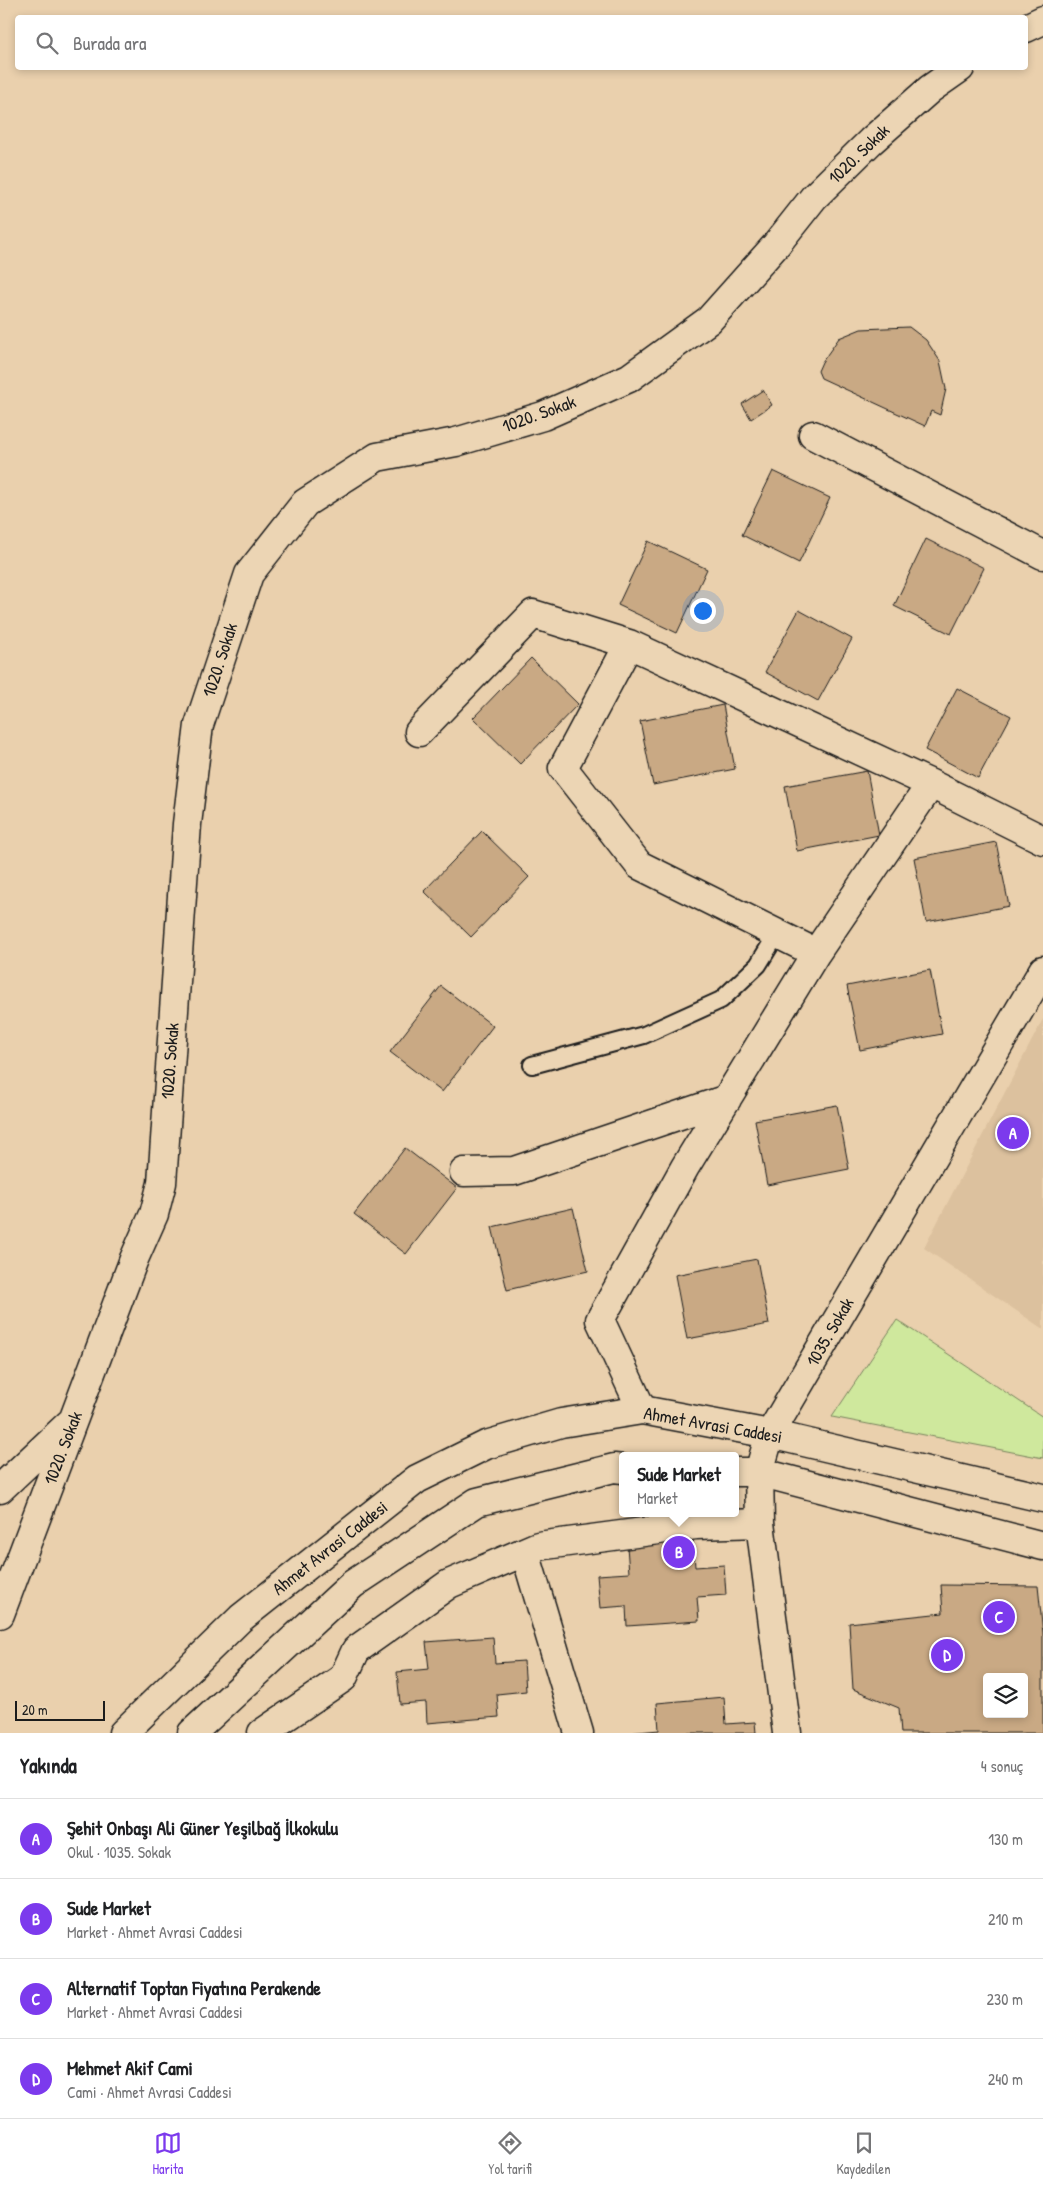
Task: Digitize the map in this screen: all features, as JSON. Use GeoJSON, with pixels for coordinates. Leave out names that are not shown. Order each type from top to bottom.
{"type":"FeatureCollection","features":[{"type":"Feature","properties":{"kind":"street"},"geometry":{"type":"LineString","coordinates":[[1028,27],[1043,20]]}},
{"type":"Feature","properties":{"kind":"street","name":"1020. Sokak"},"geometry":{"type":"LineString","coordinates":[[0,1614],[134,1259],[154,1214],[162,1182],[188,824],[198,726],[249,574],[305,503],[377,458],[456,442],[543,416],[628,378],[709,320],[776,245],[814,197],[871,141],[930,89],[957,70]]}},
{"type":"Feature","properties":{"kind":"street"},"geometry":{"type":"LineString","coordinates":[[813,435],[1043,554]]}},
{"type":"Feature","properties":{"kind":"street"},"geometry":{"type":"LineString","coordinates":[[419,732],[533,614],[629,644],[931,784],[1043,840]]}},
{"type":"Feature","properties":{"kind":"street"},"geometry":{"type":"LineString","coordinates":[[629,644],[563,768],[639,865],[816,953]]}},
{"type":"Feature","properties":{"kind":"street"},"geometry":{"type":"LineString","coordinates":[[642,1410],[600,1320],[685,1168],[816,953],[931,784]]}},
{"type":"Feature","properties":{"kind":"street","name":"1035. Sokak"},"geometry":{"type":"LineString","coordinates":[[787,1733],[760,1523],[747,1472],[1043,970]]}},
{"type":"Feature","properties":{"kind":"street"},"geometry":{"type":"LineString","coordinates":[[464,1172],[514,1171],[727,1099]]}},
{"type":"Feature","properties":{"kind":"street","name":"Ahmet Avrasi Caddesi"},"geometry":{"type":"LineString","coordinates":[[123,1733],[241,1618],[417,1479],[486,1445],[561,1423],[642,1410],[770,1434],[1043,1498]]}},
{"type":"Feature","properties":{"kind":"street"},"geometry":{"type":"LineString","coordinates":[[0,1489],[74,1418]]}},
{"type":"Feature","properties":{"kind":"street"},"geometry":{"type":"LineString","coordinates":[[192,1733],[353,1584],[477,1502],[614,1468],[619,1469]]}},
{"type":"Feature","properties":{"kind":"street"},"geometry":{"type":"LineString","coordinates":[[747,1472],[1043,1546]]}},
{"type":"Feature","properties":{"kind":"street"},"geometry":{"type":"LineString","coordinates":[[262,1733],[343,1678],[356,1650],[449,1584],[538,1546],[696,1524],[760,1523]]}},
{"type":"Feature","properties":{"kind":"street"},"geometry":{"type":"LineString","coordinates":[[525,1552],[579,1733]]}},
{"type":"Feature","properties":{"kind":"lane"},"geometry":{"type":"LineString","coordinates":[[532,1065],[644,1036],[721,1000],[758,965],[777,934]]}},
{"type":"Feature","properties":{"kind":"shaded area"},"geometry":{"type":"Polygon","coordinates":[[[1043,1019],[1043,1329],[924,1248],[1043,1019]]]}},
{"type":"Feature","properties":{"kind":"green space"},"geometry":{"type":"Polygon","coordinates":[[[897,1320],[1043,1417],[1043,1458],[832,1417],[897,1320]]]}},
{"type":"Feature","properties":{"kind":"building"},"geometry":{"type":"Polygon","coordinates":[[[909,327],[926,340],[940,361],[946,389],[940,415],[931,411],[925,426],[821,378],[818,371],[822,362],[839,338],[861,329],[909,327]]]}},
{"type":"Feature","properties":{"kind":"building"},"geometry":{"type":"Polygon","coordinates":[[[763,390],[772,405],[751,419],[742,404],[763,390]]]}},
{"type":"Feature","properties":{"kind":"building"},"geometry":{"type":"Polygon","coordinates":[[[773,471],[830,498],[799,563],[742,535],[773,471]]]}},
{"type":"Feature","properties":{"kind":"building"},"geometry":{"type":"Polygon","coordinates":[[[926,539],[984,568],[951,634],[894,606],[926,539]]]}},
{"type":"Feature","properties":{"kind":"building"},"geometry":{"type":"Polygon","coordinates":[[[648,541],[707,569],[677,633],[618,605],[648,541]]]}},
{"type":"Feature","properties":{"kind":"building"},"geometry":{"type":"Polygon","coordinates":[[[799,610],[852,639],[818,701],[765,672],[799,610]]]}},
{"type":"Feature","properties":{"kind":"building"},"geometry":{"type":"Polygon","coordinates":[[[531,658],[578,704],[520,764],[473,718],[531,658]]]}},
{"type":"Feature","properties":{"kind":"building"},"geometry":{"type":"Polygon","coordinates":[[[957,688],[1011,716],[978,778],[925,750],[957,688]]]}},
{"type":"Feature","properties":{"kind":"building"},"geometry":{"type":"Polygon","coordinates":[[[723,705],[735,769],[653,785],[640,721],[723,705]]]}},
{"type":"Feature","properties":{"kind":"building"},"geometry":{"type":"Polygon","coordinates":[[[867,771],[879,835],[797,851],[785,786],[867,771]]]}},
{"type":"Feature","properties":{"kind":"building"},"geometry":{"type":"Polygon","coordinates":[[[482,831],[529,877],[471,937],[424,891],[482,831]]]}},
{"type":"Feature","properties":{"kind":"building"},"geometry":{"type":"Polygon","coordinates":[[[996,842],[1009,906],[926,922],[914,858],[996,842]]]}},
{"type":"Feature","properties":{"kind":"building"},"geometry":{"type":"Polygon","coordinates":[[[930,970],[942,1034],[860,1050],[847,986],[930,970]]]}},
{"type":"Feature","properties":{"kind":"building"},"geometry":{"type":"Polygon","coordinates":[[[441,986],[493,1026],[442,1092],[390,1052],[441,986]]]}},
{"type":"Feature","properties":{"kind":"building"},"geometry":{"type":"Polygon","coordinates":[[[837,1105],[849,1169],[767,1185],[755,1120],[837,1105]]]}},
{"type":"Feature","properties":{"kind":"building"},"geometry":{"type":"Polygon","coordinates":[[[405,1148],[457,1188],[406,1254],[354,1214],[405,1148]]]}},
{"type":"Feature","properties":{"kind":"building"},"geometry":{"type":"Polygon","coordinates":[[[573,1208],[588,1271],[507,1290],[492,1227],[573,1208]]]}},
{"type":"Feature","properties":{"kind":"building"},"geometry":{"type":"Polygon","coordinates":[[[757,1259],[769,1324],[687,1339],[675,1275],[757,1259]]]}},
{"type":"Feature","properties":{"kind":"building"},"geometry":{"type":"Polygon","coordinates":[[[693,1540],[695,1567],[724,1565],[726,1595],[697,1597],[699,1621],[627,1626],[626,1606],[600,1608],[597,1575],[629,1573],[627,1546],[693,1540]]]}},
{"type":"Feature","properties":{"kind":"building"},"geometry":{"type":"Polygon","coordinates":[[[941,1585],[1038,1586],[1043,1634],[1043,1733],[901,1733],[899,1708],[853,1689],[849,1623],[943,1613],[941,1585]]]}},
{"type":"Feature","properties":{"kind":"building"},"geometry":{"type":"Polygon","coordinates":[[[493,1637],[495,1663],[524,1661],[526,1691],[497,1694],[499,1717],[427,1723],[426,1702],[400,1704],[397,1672],[429,1669],[426,1642],[493,1637]]]}},
{"type":"Feature","properties":{"kind":"building"},"geometry":{"type":"Polygon","coordinates":[[[724,1697],[726,1724],[755,1722],[756,1733],[628,1733],[659,1730],[657,1703],[724,1697]]]}},
{"type":"Feature","properties":{"kind":"place","name":"Şehit Onbaşı Ali Güner Yeşilbağ İlkokulu"},"geometry":{"type":"Point","coordinates":[1013,1133]}},
{"type":"Feature","properties":{"kind":"place","name":"Sude Market"},"geometry":{"type":"Point","coordinates":[679,1552]}},
{"type":"Feature","properties":{"kind":"place","name":"Alternatif Toptan Fiyatına Perakende"},"geometry":{"type":"Point","coordinates":[999,1617]}},
{"type":"Feature","properties":{"kind":"place","name":"Mehmet Akif Cami"},"geometry":{"type":"Point","coordinates":[947,1655]}}]}
